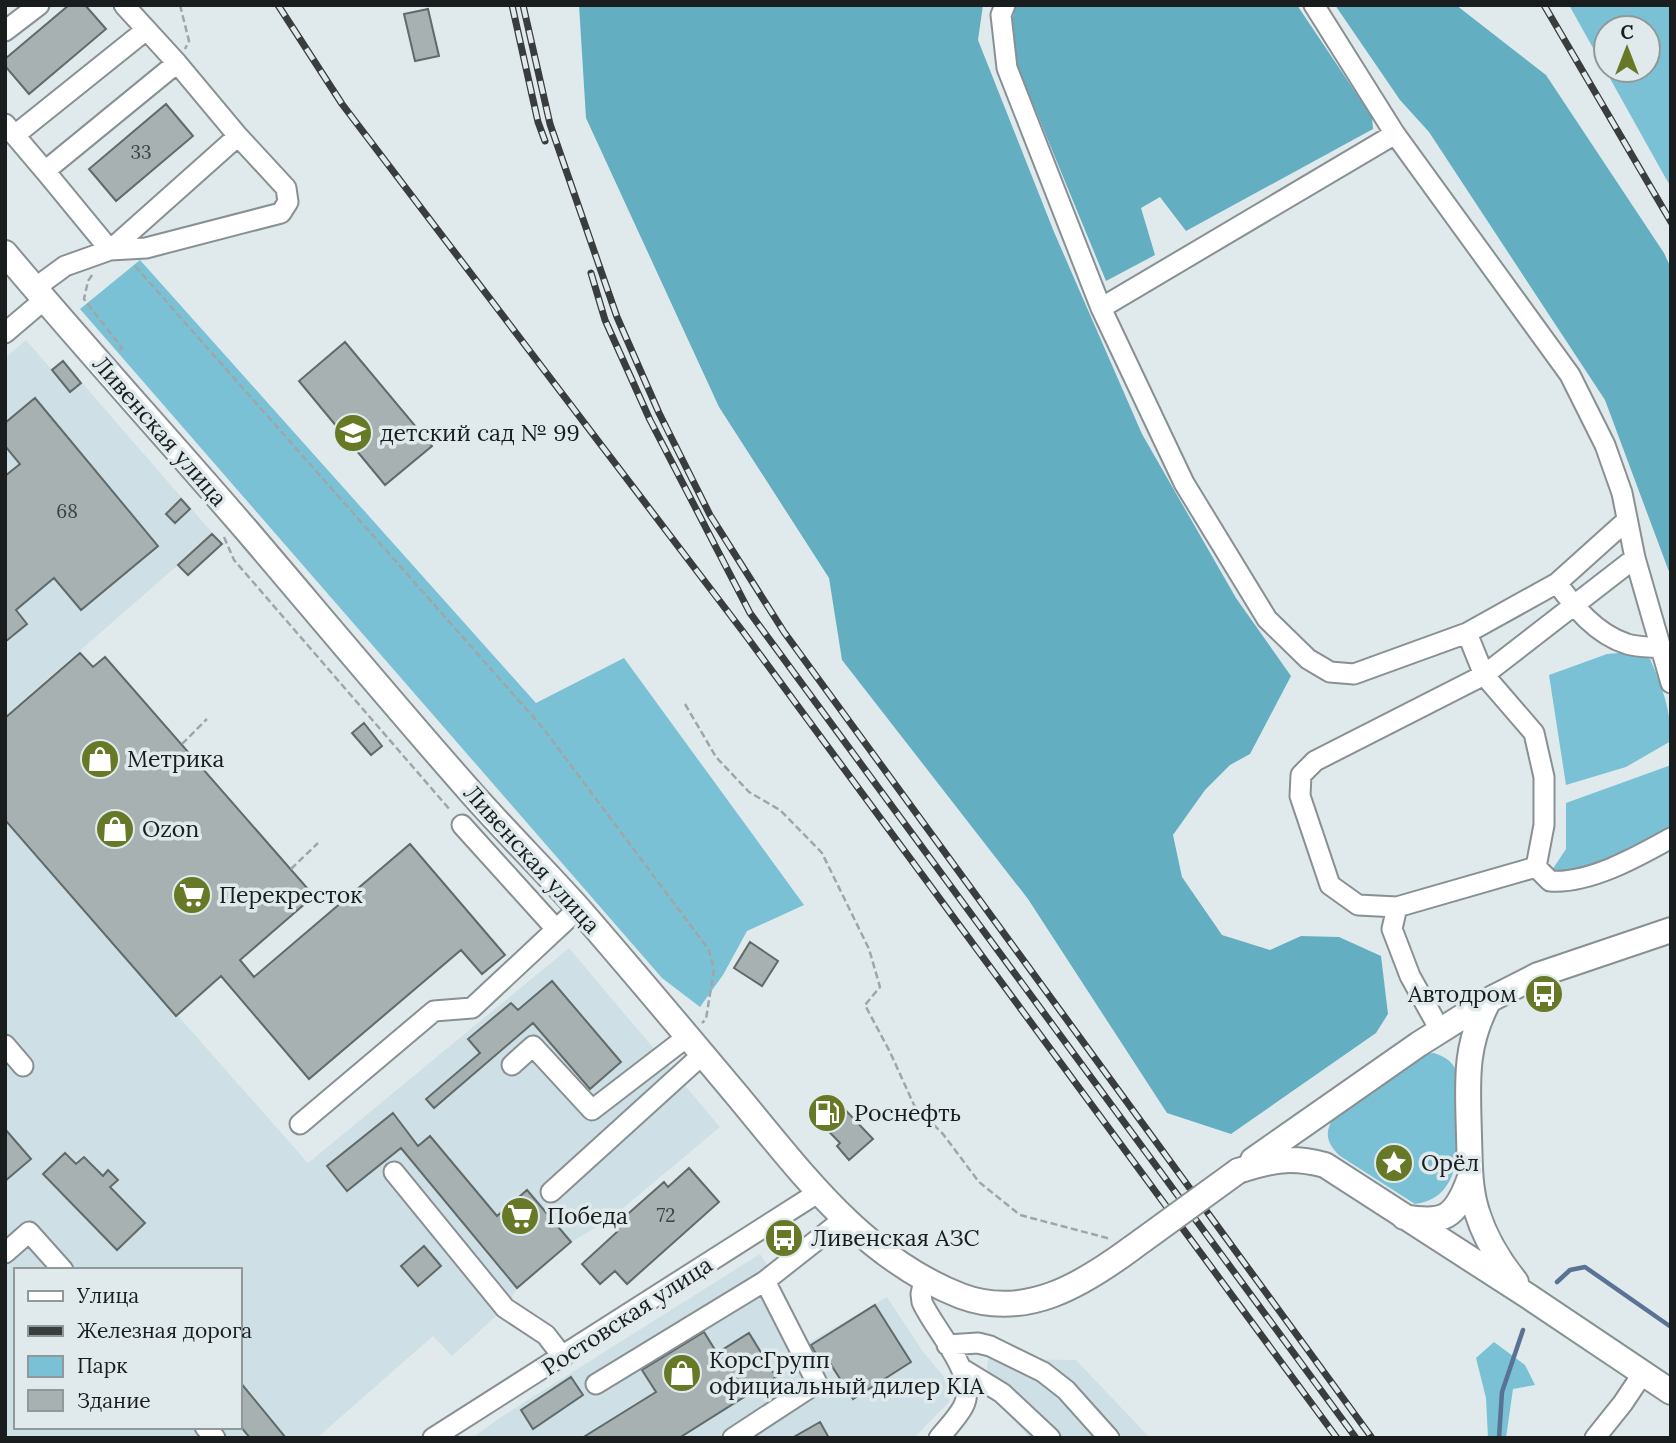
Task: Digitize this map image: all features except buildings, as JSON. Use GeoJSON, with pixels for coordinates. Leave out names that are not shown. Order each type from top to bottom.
{"type":"FeatureCollection","features":[{"type":"Feature","properties":{"kind":"main road","name":"Ливенская улица"},"geometry":{"type":"LineString","coordinates":[[5,253],[475,796],[579,909],[819,1192],[869,1242],[897,1263],[924,1280],[980,1302],[1013,1304],[1036,1300],[1093,1277],[1314,1118]]}},
{"type":"Feature","properties":{"kind":"main road"},"geometry":{"type":"LineString","coordinates":[[1325,1165],[1311,1144],[1314,1118],[1419,1044],[1489,1000],[1538,975],[1671,930]]}},
{"type":"Feature","properties":{"kind":"main road"},"geometry":{"type":"LineString","coordinates":[[1489,1000],[1474,1033],[1467,1068],[1469,1180],[1488,1241],[1505,1269],[1528,1296]]}},
{"type":"Feature","properties":{"kind":"main road"},"geometry":{"type":"LineString","coordinates":[[1419,1044],[1433,1042],[1454,1048],[1462,1055],[1467,1068]]}},
{"type":"Feature","properties":{"kind":"main road"},"geometry":{"type":"LineString","coordinates":[[1238,1171],[1282,1159],[1325,1165],[1671,1392]]}},
{"type":"Feature","properties":{"kind":"main road"},"geometry":{"type":"LineString","coordinates":[[1402,1217],[1429,1222],[1447,1216],[1461,1201],[1469,1180]]}},
{"type":"Feature","properties":{"kind":"street"},"geometry":{"type":"LineString","coordinates":[[5,31],[39,5]]}},
{"type":"Feature","properties":{"kind":"street"},"geometry":{"type":"LineString","coordinates":[[5,332],[65,266],[110,250],[146,248],[281,214],[288,202],[286,188],[124,5]]}},
{"type":"Feature","properties":{"kind":"street"},"geometry":{"type":"LineString","coordinates":[[1005,5],[1001,15],[1007,68],[1101,308],[1184,483],[1267,619],[1308,659],[1330,672],[1354,674],[1467,633],[1556,583],[1626,521]]}},
{"type":"Feature","properties":{"kind":"street"},"geometry":{"type":"LineString","coordinates":[[1314,5],[1395,134],[1570,375],[1605,445],[1622,493],[1635,558],[1671,682]]}},
{"type":"Feature","properties":{"kind":"street"},"geometry":{"type":"LineString","coordinates":[[110,250],[10,130],[146,30]]}},
{"type":"Feature","properties":{"kind":"street"},"geometry":{"type":"LineString","coordinates":[[45,171],[177,63]]}},
{"type":"Feature","properties":{"kind":"street"},"geometry":{"type":"LineString","coordinates":[[1101,308],[1395,134]]}},
{"type":"Feature","properties":{"kind":"street"},"geometry":{"type":"LineString","coordinates":[[110,250],[238,136]]}},
{"type":"Feature","properties":{"kind":"street"},"geometry":{"type":"LineString","coordinates":[[1536,867],[1397,907],[1358,905],[1330,885],[1300,796],[1301,775],[1315,761],[1484,675],[1635,558]]}},
{"type":"Feature","properties":{"kind":"street"},"geometry":{"type":"LineString","coordinates":[[1556,583],[1574,607],[1605,634],[1629,644],[1661,648]]}},
{"type":"Feature","properties":{"kind":"street"},"geometry":{"type":"LineString","coordinates":[[1467,633],[1484,675],[1534,733],[1544,777],[1544,825],[1536,867]]}},
{"type":"Feature","properties":{"kind":"street"},"geometry":{"type":"LineString","coordinates":[[462,825],[556,929]]}},
{"type":"Feature","properties":{"kind":"street"},"geometry":{"type":"LineString","coordinates":[[1536,867],[1550,881],[1566,882],[1630,861],[1671,838]]}},
{"type":"Feature","properties":{"kind":"street"},"geometry":{"type":"LineString","coordinates":[[1397,907],[1392,929],[1410,976],[1440,1030]]}},
{"type":"Feature","properties":{"kind":"street"},"geometry":{"type":"LineString","coordinates":[[300,1124],[434,1011],[472,1008],[579,909]]}},
{"type":"Feature","properties":{"kind":"street"},"geometry":{"type":"LineString","coordinates":[[5,1045],[23,1066]]}},
{"type":"Feature","properties":{"kind":"street"},"geometry":{"type":"LineString","coordinates":[[512,1065],[533,1046],[592,1110],[695,1046]]}},
{"type":"Feature","properties":{"kind":"street"},"geometry":{"type":"LineString","coordinates":[[551,1192],[695,1046]]}},
{"type":"Feature","properties":{"kind":"street"},"geometry":{"type":"LineString","coordinates":[[394,1172],[505,1308],[546,1335],[563,1357]]}},
{"type":"Feature","properties":{"kind":"street","name":"Ростовская улица"},"geometry":{"type":"LineString","coordinates":[[433,1438],[819,1192]]}},
{"type":"Feature","properties":{"kind":"street"},"geometry":{"type":"LineString","coordinates":[[596,1384],[765,1281],[845,1218]]}},
{"type":"Feature","properties":{"kind":"street"},"geometry":{"type":"LineString","coordinates":[[5,1253],[29,1232],[61,1268]]}},
{"type":"Feature","properties":{"kind":"street"},"geometry":{"type":"LineString","coordinates":[[924,1280],[922,1303],[961,1368],[967,1385],[963,1407],[939,1438]]}},
{"type":"Feature","properties":{"kind":"street"},"geometry":{"type":"LineString","coordinates":[[733,1438],[817,1383],[765,1281]]}},
{"type":"Feature","properties":{"kind":"street"},"geometry":{"type":"LineString","coordinates":[[947,1345],[978,1343],[990,1346],[1043,1372],[1066,1390],[1109,1438]]}},
{"type":"Feature","properties":{"kind":"street"},"geometry":{"type":"LineString","coordinates":[[961,1368],[1002,1393],[1051,1438]]}},
{"type":"Feature","properties":{"kind":"street"},"geometry":{"type":"LineString","coordinates":[[1595,1438],[1643,1373]]}},
{"type":"Feature","properties":{"kind":"path"},"geometry":{"type":"LineString","coordinates":[[180,5],[189,41]]}},
{"type":"Feature","properties":{"kind":"path"},"geometry":{"type":"LineString","coordinates":[[101,365],[122,348],[85,299],[88,281],[110,250]]}},
{"type":"Feature","properties":{"kind":"path"},"geometry":{"type":"LineString","coordinates":[[138,268],[543,728],[709,950],[714,969],[706,1019],[695,1046]]}},
{"type":"Feature","properties":{"kind":"path"},"geometry":{"type":"LineString","coordinates":[[224,536],[234,560],[462,825]]}},
{"type":"Feature","properties":{"kind":"path"},"geometry":{"type":"LineString","coordinates":[[685,704],[716,757],[748,792],[780,810],[822,853],[869,949],[880,987],[864,1005],[890,1052],[914,1105],[943,1134],[979,1182],[1020,1215],[1107,1237],[1132,1248]]}},
{"type":"Feature","properties":{"kind":"path"},"geometry":{"type":"LineString","coordinates":[[182,744],[207,719]]}},
{"type":"Feature","properties":{"kind":"path"},"geometry":{"type":"LineString","coordinates":[[291,869],[318,843]]}},
{"type":"Feature","properties":{"kind":"shaded area"},"geometry":{"type":"Polygon","coordinates":[[[579,5],[983,5],[978,40],[1054,232],[1142,434],[1236,598],[1291,676],[1250,754],[1230,765],[1205,790],[1173,835],[1182,877],[1222,935],[1270,950],[1301,936],[1339,937],[1381,956],[1388,1014],[1376,1033],[1231,1134],[1167,1113],[1028,899],[842,660],[829,578],[719,407],[586,118],[579,5]]]}},
{"type":"Feature","properties":{"kind":"shaded area"},"geometry":{"type":"Polygon","coordinates":[[[1016,5],[1297,5],[1372,117],[1373,129],[1186,231],[1160,197],[1141,208],[1155,255],[1106,281],[1015,60],[1010,28],[1016,5]]]}},
{"type":"Feature","properties":{"kind":"shaded area"},"geometry":{"type":"Polygon","coordinates":[[[1335,5],[1456,5],[1546,75],[1664,253],[1671,268],[1671,577],[1605,400],[1429,132],[1400,100],[1335,5]]]}},
{"type":"Feature","properties":{"kind":"shaded area"},"geometry":{"type":"Polygon","coordinates":[[[26,340],[52,370],[63,361],[222,544],[188,575],[178,565],[5,716],[5,358],[26,340]]]}},
{"type":"Feature","properties":{"kind":"shaded area"},"geometry":{"type":"Polygon","coordinates":[[[5,820],[308,1163],[569,948],[720,1127],[610,1219],[571,1242],[527,1190],[473,1236],[517,1288],[505,1308],[452,1356],[433,1336],[317,1438],[5,1438],[5,820]]]}},
{"type":"Feature","properties":{"kind":"shaded area"},"geometry":{"type":"Polygon","coordinates":[[[760,1254],[781,1287],[808,1343],[887,1297],[924,1353],[950,1384],[949,1402],[914,1438],[472,1438],[501,1417],[760,1254]]]}},
{"type":"Feature","properties":{"kind":"shaded area"},"geometry":{"type":"Polygon","coordinates":[[[988,1359],[1076,1360],[1150,1438],[1030,1438],[985,1388],[988,1359]]]}},
{"type":"Feature","properties":{"kind":"green space"},"geometry":{"type":"Polygon","coordinates":[[[1569,5],[1671,5],[1671,187],[1613,84],[1662,84],[1662,14],[1592,14],[1592,46],[1569,5]]]}},
{"type":"Feature","properties":{"kind":"green space"},"geometry":{"type":"Polygon","coordinates":[[[140,260],[536,703],[624,658],[804,905],[747,931],[723,975],[700,1007],[662,978],[80,309],[140,260]]]}},
{"type":"Feature","properties":{"kind":"green space"},"geometry":{"type":"Polygon","coordinates":[[[1630,652],[1650,659],[1665,698],[1671,741],[1626,767],[1566,785],[1549,675],[1607,654],[1630,652]]]}},
{"type":"Feature","properties":{"kind":"green space"},"geometry":{"type":"Polygon","coordinates":[[[1671,765],[1671,828],[1628,852],[1597,865],[1566,873],[1550,873],[1566,849],[1566,803],[1671,765]]]}},
{"type":"Feature","properties":{"kind":"green space"},"geometry":{"type":"Polygon","coordinates":[[[1434,1053],[1451,1062],[1459,1079],[1458,1154],[1445,1188],[1433,1199],[1415,1204],[1340,1156],[1331,1146],[1328,1131],[1336,1114],[1424,1054],[1434,1053]]]}},
{"type":"Feature","properties":{"kind":"green space"},"geometry":{"type":"Polygon","coordinates":[[[1494,1342],[1525,1365],[1535,1385],[1513,1389],[1506,1438],[1488,1438],[1486,1398],[1476,1358],[1494,1342]]]}},
{"type":"Feature","properties":{"kind":"waterway"},"geometry":{"type":"LineString","coordinates":[[1557,1282],[1570,1270],[1585,1267],[1671,1327]]}},
{"type":"Feature","properties":{"kind":"waterway"},"geometry":{"type":"LineString","coordinates":[[1499,1438],[1502,1392],[1523,1330]]}},
{"type":"Feature","properties":{"kind":"railway"},"geometry":{"type":"LineString","coordinates":[[278,5],[342,104],[744,633],[1337,1438]]}},
{"type":"Feature","properties":{"kind":"railway"},"geometry":{"type":"LineString","coordinates":[[512,5],[538,122],[545,141]]}},
{"type":"Feature","properties":{"kind":"railway"},"geometry":{"type":"LineString","coordinates":[[523,5],[550,124],[617,317],[659,413],[710,515],[784,632],[1372,1438]]}},
{"type":"Feature","properties":{"kind":"railway"},"geometry":{"type":"LineString","coordinates":[[1544,5],[1671,222]]}},
{"type":"Feature","properties":{"kind":"railway"},"geometry":{"type":"LineString","coordinates":[[591,273],[605,320],[650,420],[750,613],[1356,1438]]}},
{"type":"Feature","properties":{"kind":"place","name":"детский сад № 99"},"geometry":{"type":"Point","coordinates":[353,433]}},
{"type":"Feature","properties":{"kind":"place","name":"Метрика"},"geometry":{"type":"Point","coordinates":[100,759]}},
{"type":"Feature","properties":{"kind":"place","name":"Ozon"},"geometry":{"type":"Point","coordinates":[115,829]}},
{"type":"Feature","properties":{"kind":"place","name":"Перекресток"},"geometry":{"type":"Point","coordinates":[192,895]}},
{"type":"Feature","properties":{"kind":"place","name":"Автодром"},"geometry":{"type":"Point","coordinates":[1544,994]}},
{"type":"Feature","properties":{"kind":"place","name":"Роснефть"},"geometry":{"type":"Point","coordinates":[827,1113]}},
{"type":"Feature","properties":{"kind":"place","name":"Орёл"},"geometry":{"type":"Point","coordinates":[1394,1163]}},
{"type":"Feature","properties":{"kind":"place","name":"Победа"},"geometry":{"type":"Point","coordinates":[520,1216]}},
{"type":"Feature","properties":{"kind":"place","name":"Ливенская АЗС"},"geometry":{"type":"Point","coordinates":[784,1238]}},
{"type":"Feature","properties":{"kind":"place","name":"КорсГрупп официальный дилер KIA"},"geometry":{"type":"Point","coordinates":[682,1373]}}]}
